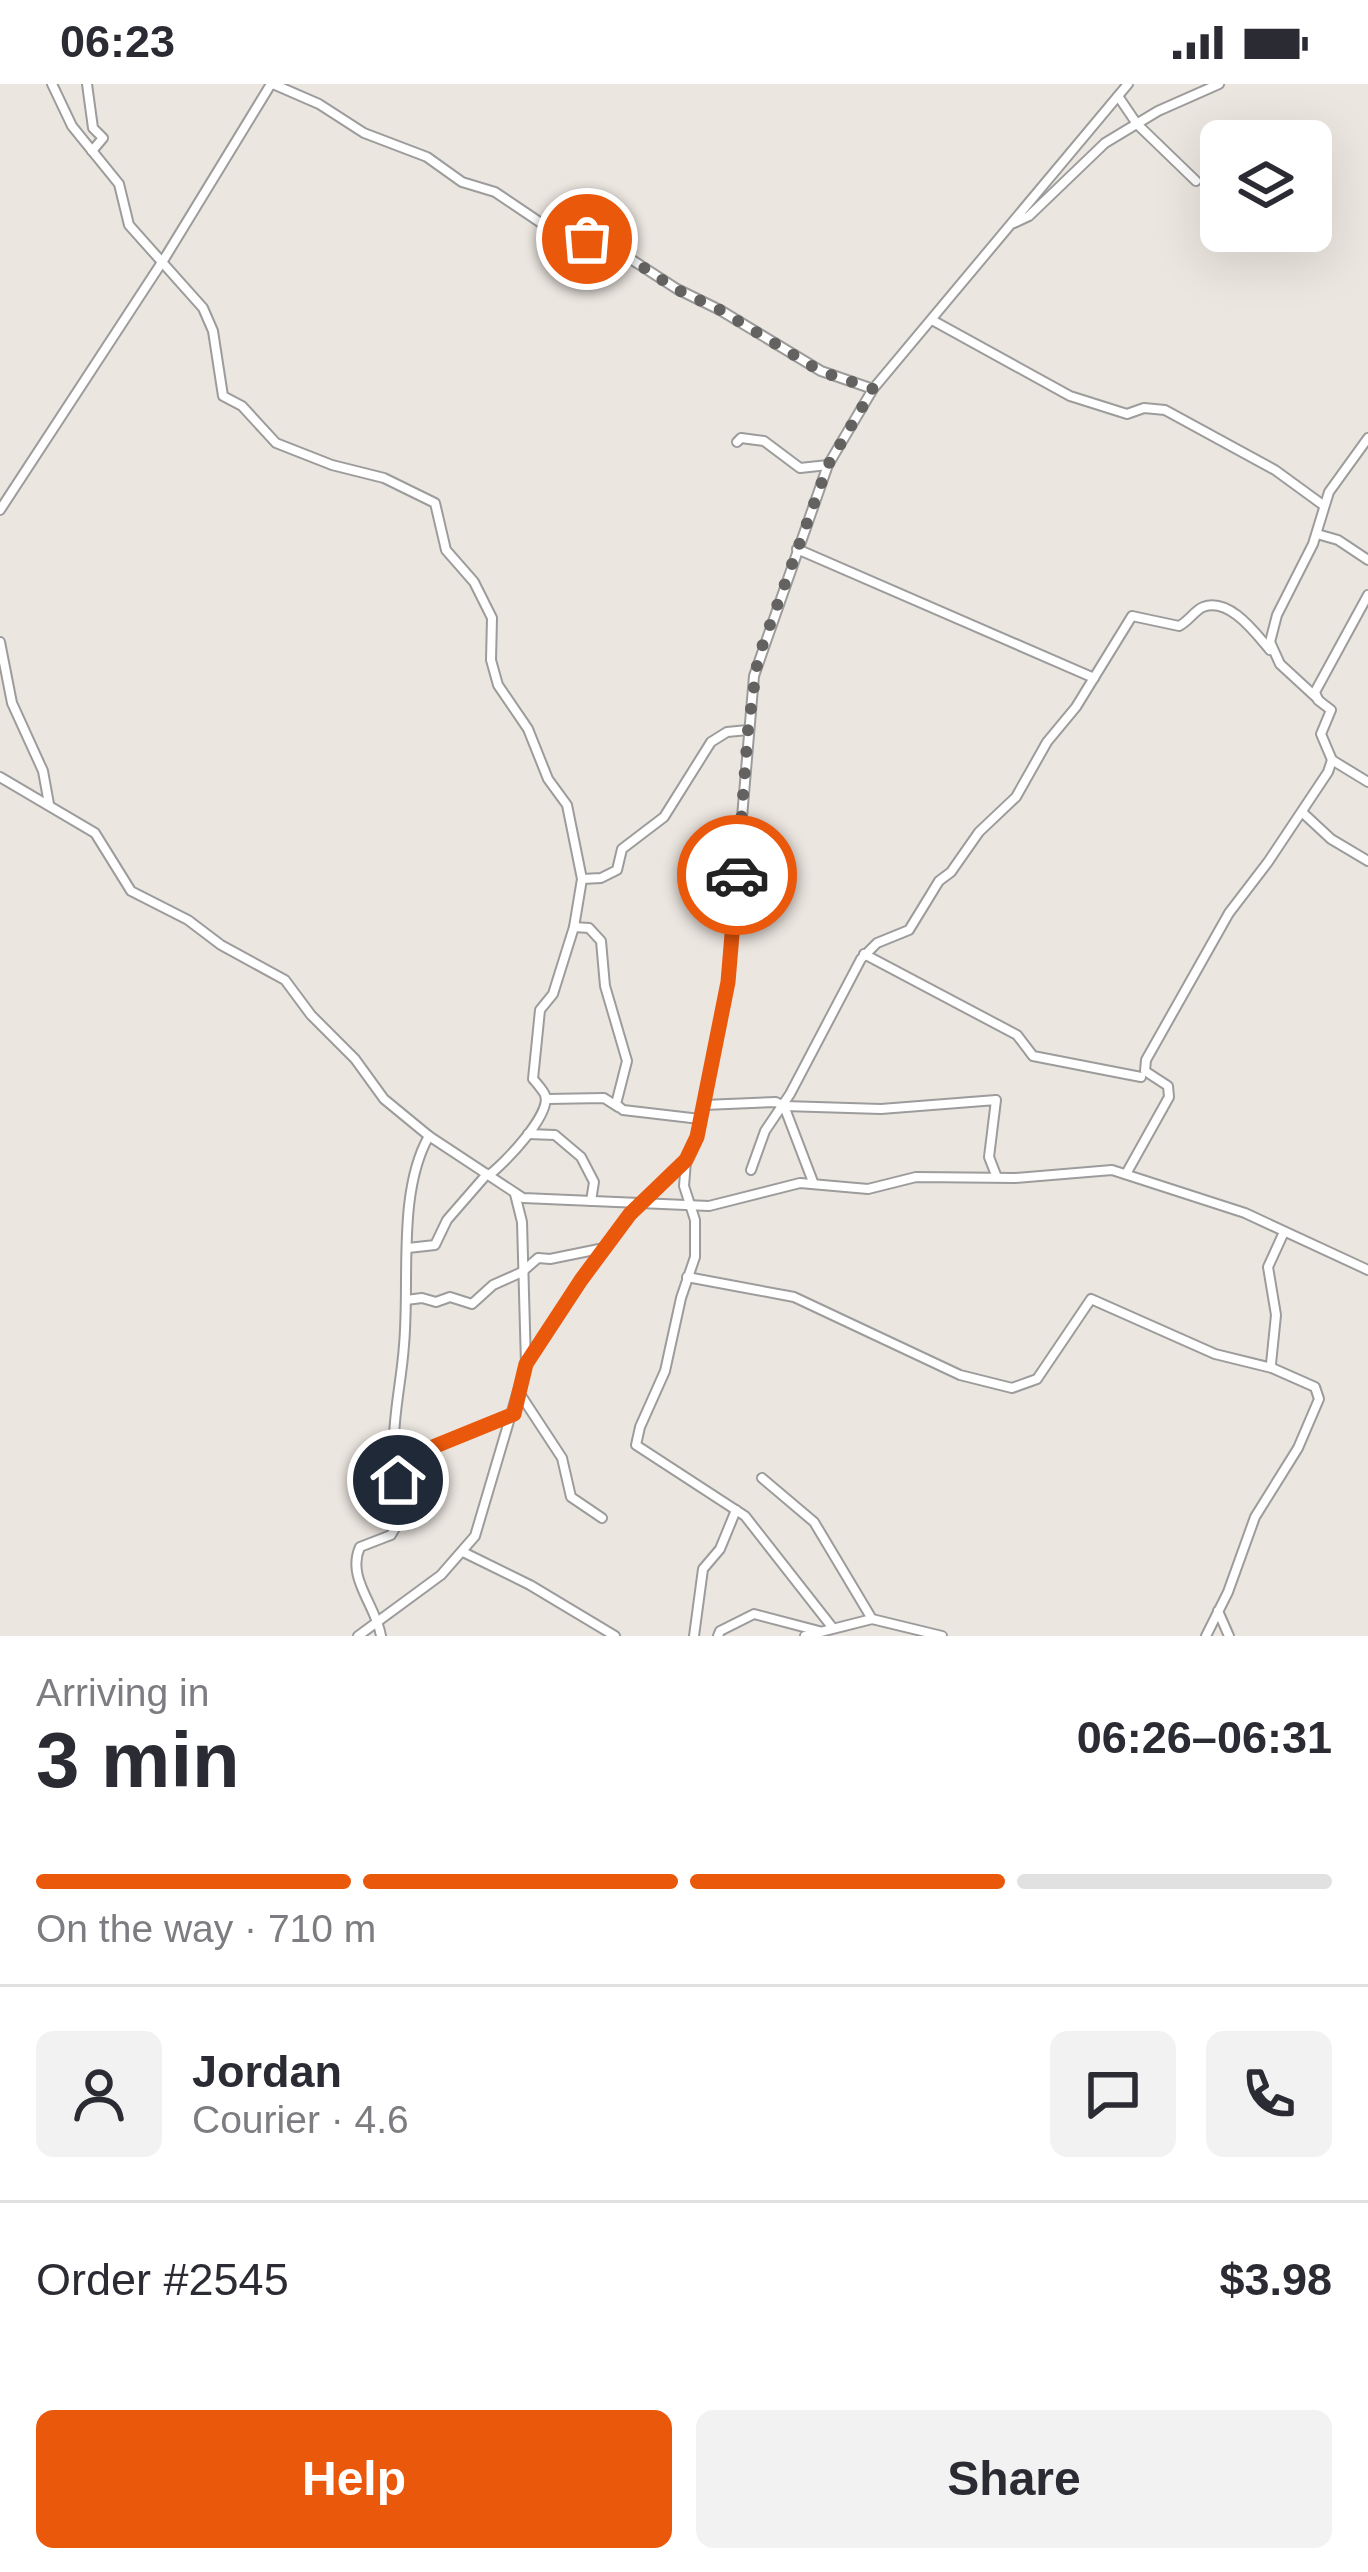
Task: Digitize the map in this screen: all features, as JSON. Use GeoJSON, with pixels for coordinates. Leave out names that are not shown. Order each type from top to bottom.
{"type":"FeatureCollection","features":[{"type":"Feature","properties":{"kind":"street"},"geometry":{"type":"LineString","coordinates":[[52,84],[60,105],[119,184],[129,225],[208,318],[223,395],[242,406],[266,436],[313,458],[395,483],[434,503],[446,550],[474,582],[492,618],[491,660],[498,685],[528,729],[548,779],[567,805],[582,879],[554,994],[540,1010],[533,1079],[547,1099]]}},
{"type":"Feature","properties":{"kind":"street"},"geometry":{"type":"LineString","coordinates":[[87,84],[93,128],[103,138],[92,151]]}},
{"type":"Feature","properties":{"kind":"street"},"geometry":{"type":"LineString","coordinates":[[0,510],[272,84],[320,104],[364,133],[428,157],[462,182],[495,192],[544,225],[609,245],[820,371],[873,389]]}},
{"type":"Feature","properties":{"kind":"street"},"geometry":{"type":"LineString","coordinates":[[526,1364],[604,1248],[686,1160],[697,1137],[728,982],[758,658],[828,465],[873,389],[1128,84]]}},
{"type":"Feature","properties":{"kind":"street"},"geometry":{"type":"LineString","coordinates":[[1013,223],[1029,216],[1105,143],[1219,84]]}},
{"type":"Feature","properties":{"kind":"street"},"geometry":{"type":"LineString","coordinates":[[1118,96],[1137,124],[1196,181]]}},
{"type":"Feature","properties":{"kind":"street"},"geometry":{"type":"LineString","coordinates":[[932,320],[1070,397],[1127,414],[1144,408],[1165,410],[1275,470],[1323,505]]}},
{"type":"Feature","properties":{"kind":"street"},"geometry":{"type":"LineString","coordinates":[[737,442],[741,438],[762,440],[800,468],[828,465]]}},
{"type":"Feature","properties":{"kind":"street"},"geometry":{"type":"LineString","coordinates":[[1270,650],[1277,615],[1316,533],[1323,505],[1368,438]]}},
{"type":"Feature","properties":{"kind":"street"},"geometry":{"type":"LineString","coordinates":[[1316,533],[1339,540],[1368,560]]}},
{"type":"Feature","properties":{"kind":"street"},"geometry":{"type":"LineString","coordinates":[[797,549],[1094,677]]}},
{"type":"Feature","properties":{"kind":"street"},"geometry":{"type":"LineString","coordinates":[[1319,699],[1315,692],[1368,596]]}},
{"type":"Feature","properties":{"kind":"street"},"geometry":{"type":"LineString","coordinates":[[751,1170],[765,1131],[865,954],[877,943],[909,929],[939,881],[1029,780],[1047,742],[1124,626],[1138,615],[1179,626],[1203,607],[1224,609],[1251,627],[1297,682],[1331,710],[1321,739],[1332,760],[1368,782]]}},
{"type":"Feature","properties":{"kind":"street"},"geometry":{"type":"LineString","coordinates":[[0,642],[12,703],[43,771],[50,806]]}},
{"type":"Feature","properties":{"kind":"street"},"geometry":{"type":"LineString","coordinates":[[582,879],[601,878],[617,870],[622,849],[664,817],[711,742],[727,732],[748,730]]}},
{"type":"Feature","properties":{"kind":"street"},"geometry":{"type":"LineString","coordinates":[[1126,1174],[1169,1097],[1168,1086],[1145,1071],[1146,1060],[1228,913],[1303,813],[1332,760]]}},
{"type":"Feature","properties":{"kind":"street"},"geometry":{"type":"LineString","coordinates":[[0,777],[103,841],[116,873],[131,891],[285,980],[384,1099],[430,1136],[531,1200],[691,1206],[725,1204],[784,1186],[868,1189],[916,1177],[1015,1178],[1112,1170],[1245,1214],[1368,1270]]}},
{"type":"Feature","properties":{"kind":"street"},"geometry":{"type":"LineString","coordinates":[[1303,813],[1331,839],[1368,861]]}},
{"type":"Feature","properties":{"kind":"street"},"geometry":{"type":"LineString","coordinates":[[574,927],[589,928],[602,941],[605,986],[627,1061],[616,1100],[619,1108]]}},
{"type":"Feature","properties":{"kind":"street"},"geometry":{"type":"LineString","coordinates":[[865,954],[1017,1035],[1033,1056],[1141,1077]]}},
{"type":"Feature","properties":{"kind":"street"},"geometry":{"type":"LineString","coordinates":[[547,1099],[604,1098],[619,1108],[700,1118]]}},
{"type":"Feature","properties":{"kind":"street"},"geometry":{"type":"LineString","coordinates":[[408,1247],[436,1245],[447,1220],[528,1134],[547,1099]]}},
{"type":"Feature","properties":{"kind":"street"},"geometry":{"type":"LineString","coordinates":[[704,1105],[881,1109],[996,1100],[988,1157],[997,1175]]}},
{"type":"Feature","properties":{"kind":"street"},"geometry":{"type":"LineString","coordinates":[[783,1105],[814,1184]]}},
{"type":"Feature","properties":{"kind":"street"},"geometry":{"type":"LineString","coordinates":[[528,1134],[555,1135],[581,1157],[594,1182],[591,1201]]}},
{"type":"Feature","properties":{"kind":"street"},"geometry":{"type":"LineString","coordinates":[[381,1636],[357,1576],[356,1552],[394,1532],[402,1495],[393,1441],[413,1172],[430,1136]]}},
{"type":"Feature","properties":{"kind":"street"},"geometry":{"type":"LineString","coordinates":[[686,1160],[684,1186],[696,1244],[665,1371],[636,1445],[736,1510],[832,1627]]}},
{"type":"Feature","properties":{"kind":"street"},"geometry":{"type":"LineString","coordinates":[[358,1636],[441,1575],[463,1552],[483,1519],[526,1364],[521,1222],[514,1193]]}},
{"type":"Feature","properties":{"kind":"street"},"geometry":{"type":"LineString","coordinates":[[1272,1369],[1276,1315],[1267,1276],[1284,1232]]}},
{"type":"Feature","properties":{"kind":"street"},"geometry":{"type":"LineString","coordinates":[[406,1300],[436,1302],[450,1297],[472,1304],[538,1258],[604,1248]]}},
{"type":"Feature","properties":{"kind":"street"},"geometry":{"type":"LineString","coordinates":[[687,1277],[794,1297],[960,1375],[992,1385],[1012,1388],[1037,1379],[1090,1299],[1215,1354],[1272,1369],[1315,1387],[1319,1399],[1298,1448],[1255,1517],[1206,1636]]}},
{"type":"Feature","properties":{"kind":"street"},"geometry":{"type":"LineString","coordinates":[[519,1393],[562,1457],[571,1497],[602,1518]]}},
{"type":"Feature","properties":{"kind":"street"},"geometry":{"type":"LineString","coordinates":[[402,1495],[419,1475],[423,1451],[514,1414]]}},
{"type":"Feature","properties":{"kind":"street"},"geometry":{"type":"LineString","coordinates":[[762,1478],[814,1522],[872,1619]]}},
{"type":"Feature","properties":{"kind":"street"},"geometry":{"type":"LineString","coordinates":[[694,1636],[703,1568],[720,1550],[736,1510]]}},
{"type":"Feature","properties":{"kind":"street"},"geometry":{"type":"LineString","coordinates":[[463,1552],[615,1636]]}},
{"type":"Feature","properties":{"kind":"street"},"geometry":{"type":"LineString","coordinates":[[1218,1611],[1229,1636]]}},
{"type":"Feature","properties":{"kind":"street"},"geometry":{"type":"LineString","coordinates":[[718,1636],[720,1630],[754,1614],[819,1631]]}},
{"type":"Feature","properties":{"kind":"street"},"geometry":{"type":"LineString","coordinates":[[805,1636],[872,1619],[942,1636]]}},
{"type":"Feature","properties":{"kind":"way so far"},"geometry":{"type":"LineString","coordinates":[[587,239],[609,245],[820,371],[873,389],[828,465],[758,658],[737,875]]}},
{"type":"Feature","properties":{"kind":"route"},"geometry":{"type":"LineString","coordinates":[[398,1480],[402,1495],[419,1475],[423,1451],[514,1414],[526,1364],[581,1280],[630,1214],[686,1160],[697,1137],[720,1034],[737,875]]}}]}
